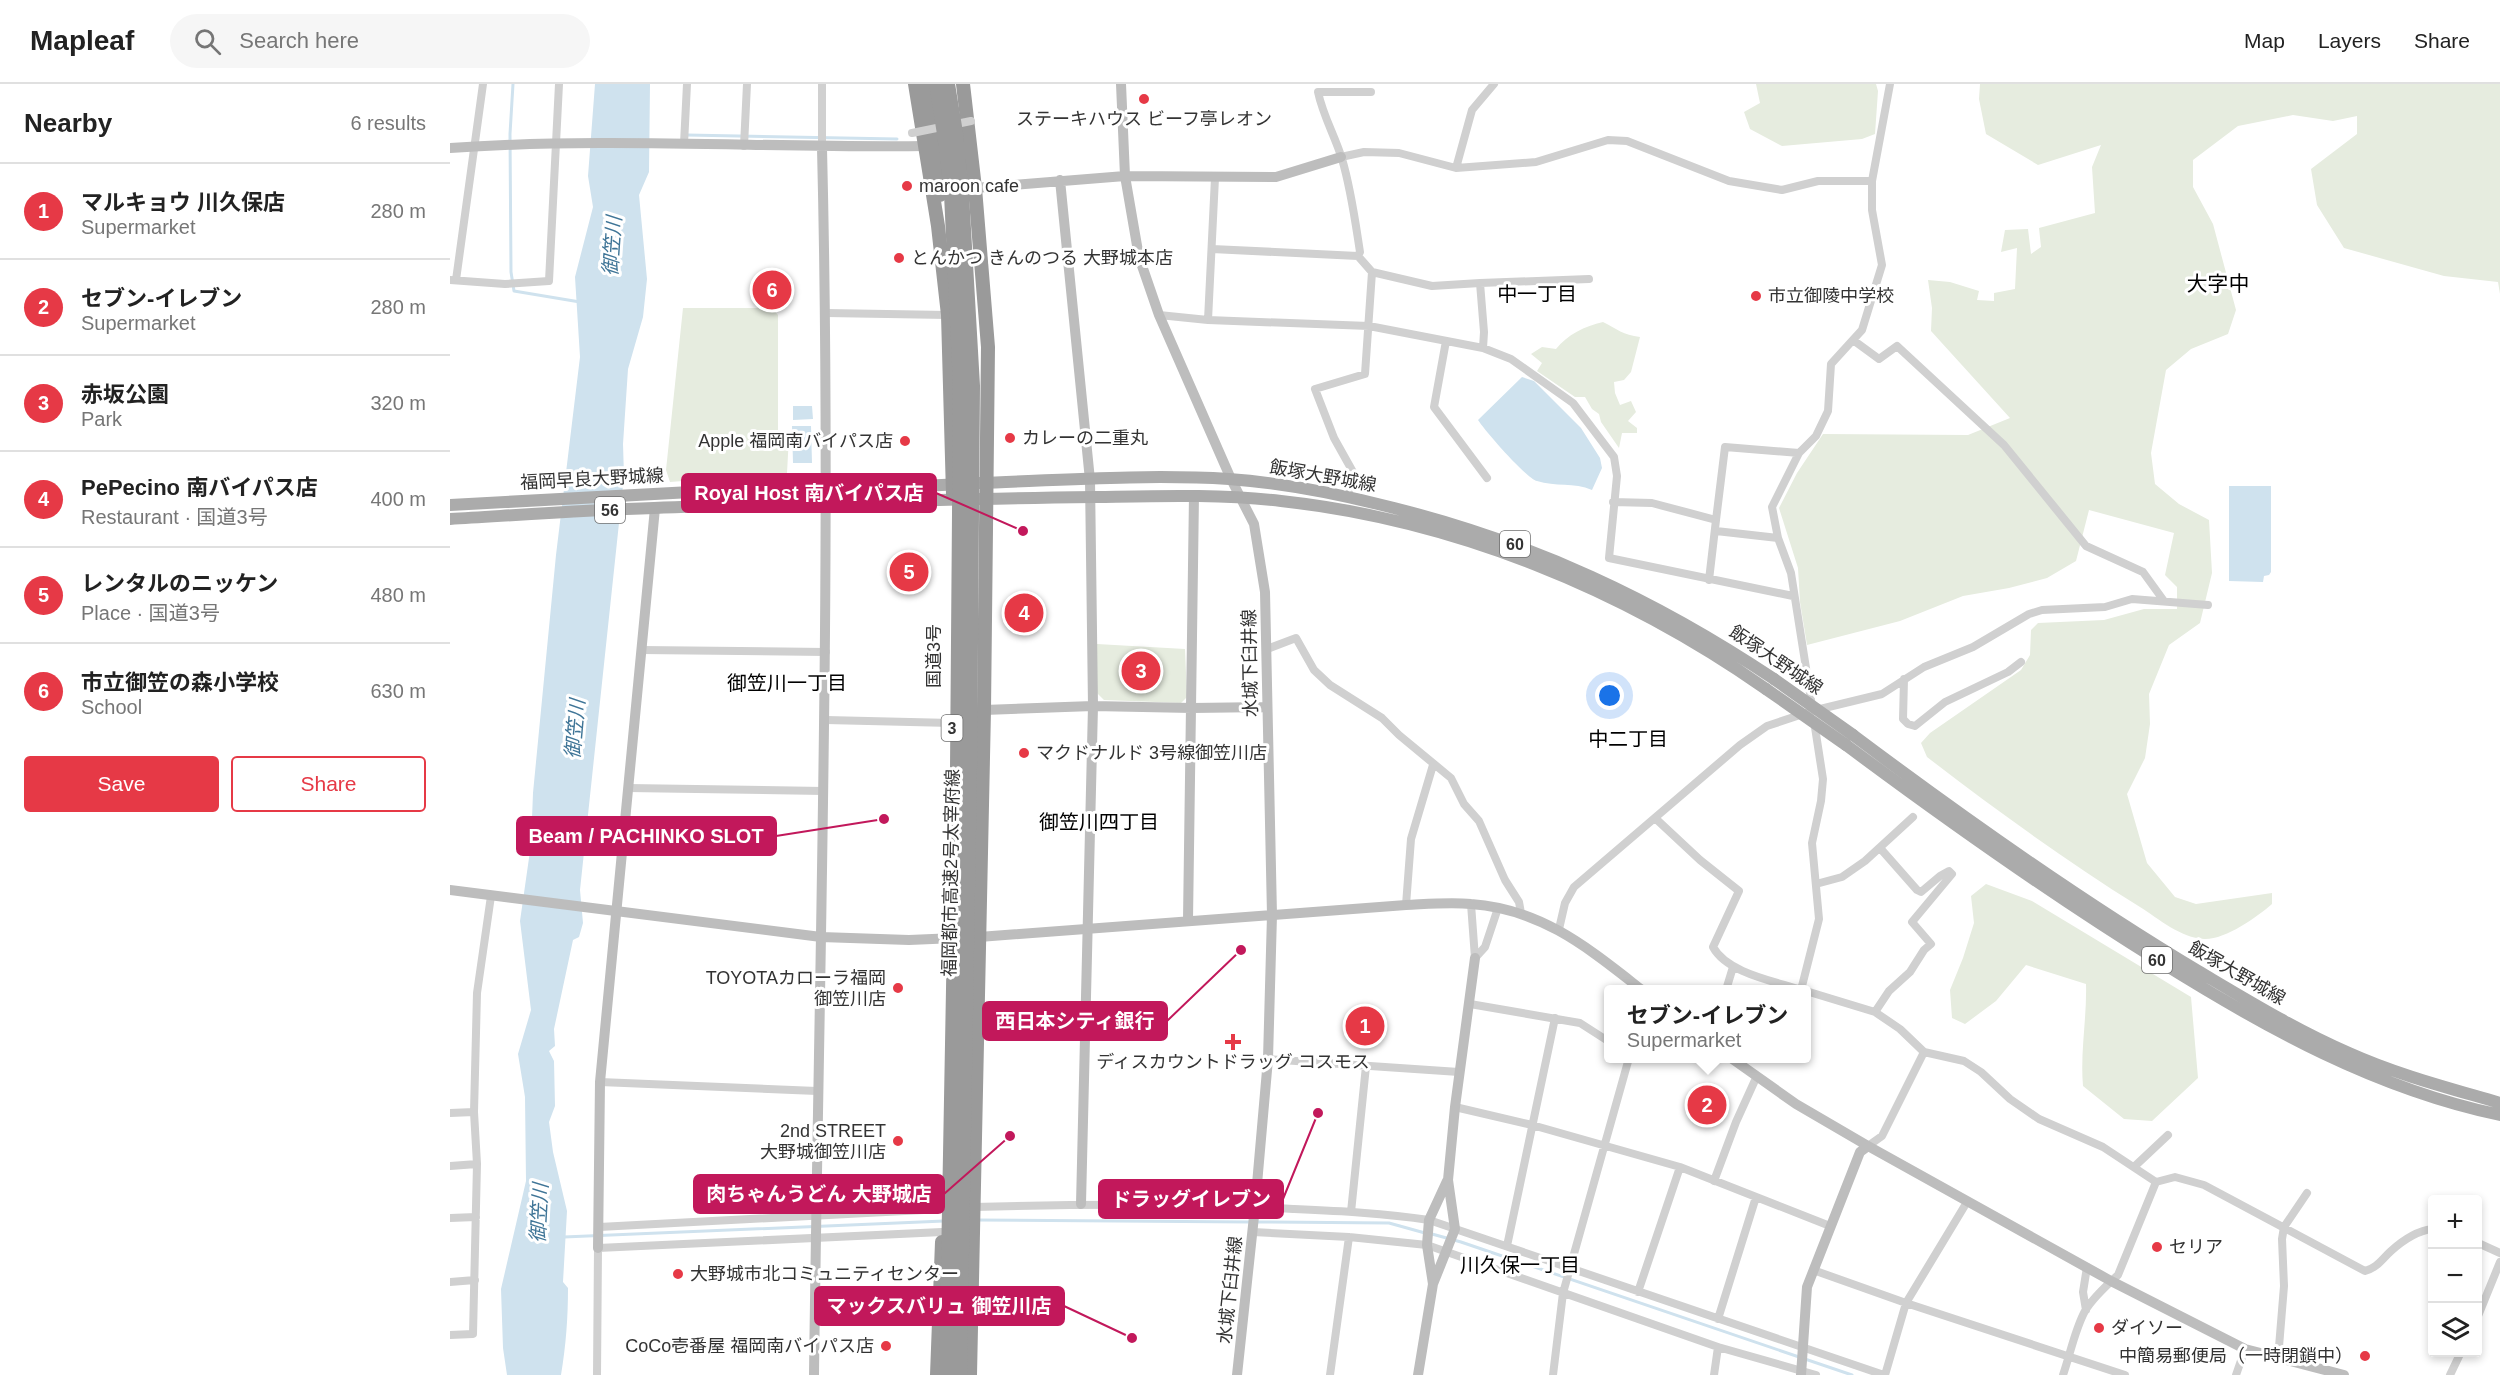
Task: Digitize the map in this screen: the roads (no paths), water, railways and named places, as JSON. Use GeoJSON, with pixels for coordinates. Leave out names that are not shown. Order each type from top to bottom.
{"type":"FeatureCollection","features":[{"type":"Feature","properties":{"kind":"highway","name":"国道3号"},"geometry":{"type":"LineString","coordinates":[[915,84],[938,226],[948,315],[953,484],[952,723],[943,1209],[937,1375]]}},
{"type":"Feature","properties":{"kind":"highway"},"geometry":{"type":"LineString","coordinates":[[928,84],[935,120],[940,182],[938,226]]}},
{"type":"Feature","properties":{"kind":"highway","name":"福岡都市高速2号太宰府線"},"geometry":{"type":"LineString","coordinates":[[936,84],[951,194],[960,386],[957,781],[946,1375]]}},
{"type":"Feature","properties":{"kind":"highway","name":"福岡都市高速2号太宰府線"},"geometry":{"type":"LineString","coordinates":[[948,84],[962,194],[973,386],[970,805],[960,1375]]}},
{"type":"Feature","properties":{"kind":"highway","name":"3"},"geometry":{"type":"LineString","coordinates":[[963,84],[975,188],[988,347],[984,710],[970,1375]]}},
{"type":"Feature","properties":{"kind":"main road","name":"飯塚大野城線"},"geometry":{"type":"LineString","coordinates":[[953,484],[1193,477],[1231,479],[1318,490],[1471,529],[1567,564],[1679,619],[2048,876],[2153,944],[2295,1028],[2403,1075],[2500,1103]]}},
{"type":"Feature","properties":{"kind":"main road","name":"福岡早良大野城線"},"geometry":{"type":"LineString","coordinates":[[450,519],[693,507],[827,497],[953,484]]}},
{"type":"Feature","properties":{"kind":"main road","name":"福岡早良大野城線"},"geometry":{"type":"LineString","coordinates":[[450,505],[691,492],[952,499]]}},
{"type":"Feature","properties":{"kind":"main road","name":"飯塚大野城線"},"geometry":{"type":"LineString","coordinates":[[952,499],[1194,495],[1337,508],[1416,527],[1498,551],[1551,570],[1673,629],[1770,684]]}},
{"type":"Feature","properties":{"kind":"main road","name":"飯塚大野城線"},"geometry":{"type":"LineString","coordinates":[[1850,740],[2022,874],[2221,1000],[2296,1041],[2379,1079],[2464,1108],[2500,1116]]}},
{"type":"Feature","properties":{"kind":"street"},"geometry":{"type":"LineString","coordinates":[[483,84],[476,147],[453,280],[505,284],[549,281],[559,84]]}},
{"type":"Feature","properties":{"kind":"street"},"geometry":{"type":"LineString","coordinates":[[682,144],[687,84]]}},
{"type":"Feature","properties":{"kind":"street"},"geometry":{"type":"LineString","coordinates":[[744,146],[747,84]]}},
{"type":"Feature","properties":{"kind":"street"},"geometry":{"type":"LineString","coordinates":[[814,1375],[826,720],[826,313],[822,84]]}},
{"type":"Feature","properties":{"kind":"street","name":"水城下臼井線"},"geometry":{"type":"LineString","coordinates":[[1121,84],[1125,176],[1139,257],[1159,315],[1231,479],[1254,524],[1265,592],[1272,915],[1268,1059],[1256,1207],[1237,1375]]}},
{"type":"Feature","properties":{"kind":"street"},"geometry":{"type":"LineString","coordinates":[[1456,168],[1472,110],[1494,84]]}},
{"type":"Feature","properties":{"kind":"street"},"geometry":{"type":"LineString","coordinates":[[1802,985],[1819,919],[1812,843],[1823,779],[1791,573],[1778,538],[1772,507],[1799,453],[1816,436],[1828,411],[1831,364],[1862,330],[1882,265],[1872,210],[1872,181],[1890,84]]}},
{"type":"Feature","properties":{"kind":"street"},"geometry":{"type":"LineString","coordinates":[[1358,256],[1360,252],[1352,200],[1341,157],[1322,110],[1318,92],[1371,92]]}},
{"type":"Feature","properties":{"kind":"street"},"geometry":{"type":"LineString","coordinates":[[912,133],[971,121]]}},
{"type":"Feature","properties":{"kind":"street"},"geometry":{"type":"LineString","coordinates":[[975,188],[1125,176],[1276,177],[1364,152],[1399,153],[1456,168],[1536,162],[1608,140],[1627,141],[1729,181],[1782,190],[1818,181],[1872,181]]}},
{"type":"Feature","properties":{"kind":"street"},"geometry":{"type":"LineString","coordinates":[[450,148],[557,144],[682,144],[822,148],[925,146]]}},
{"type":"Feature","properties":{"kind":"street"},"geometry":{"type":"LineString","coordinates":[[1208,321],[1215,178]]}},
{"type":"Feature","properties":{"kind":"street"},"geometry":{"type":"LineString","coordinates":[[1060,180],[1090,480],[1093,706],[1081,1204]]}},
{"type":"Feature","properties":{"kind":"street"},"geometry":{"type":"LineString","coordinates":[[1212,249],[1358,256],[1372,272],[1432,286],[1589,279]]}},
{"type":"Feature","properties":{"kind":"street"},"geometry":{"type":"LineString","coordinates":[[1348,497],[1353,472],[1334,438],[1314,389],[1365,374],[1372,272]]}},
{"type":"Feature","properties":{"kind":"street"},"geometry":{"type":"LineString","coordinates":[[1480,283],[1483,348]]}},
{"type":"Feature","properties":{"kind":"street"},"geometry":{"type":"LineString","coordinates":[[826,313],[948,315]]}},
{"type":"Feature","properties":{"kind":"street"},"geometry":{"type":"LineString","coordinates":[[1159,315],[1208,321],[1369,326],[1483,348],[1511,359],[1573,403],[1614,457],[1617,476],[1609,558],[1793,596]]}},
{"type":"Feature","properties":{"kind":"street"},"geometry":{"type":"LineString","coordinates":[[1853,340],[1879,359],[1897,346],[2004,445],[2086,546],[2143,572],[2164,601]]}},
{"type":"Feature","properties":{"kind":"street"},"geometry":{"type":"LineString","coordinates":[[1446,341],[1434,406],[1487,478]]}},
{"type":"Feature","properties":{"kind":"street"},"geometry":{"type":"LineString","coordinates":[[1709,580],[1725,447],[1799,453]]}},
{"type":"Feature","properties":{"kind":"street"},"geometry":{"type":"LineString","coordinates":[[1188,920],[1194,495]]}},
{"type":"Feature","properties":{"kind":"street"},"geometry":{"type":"LineString","coordinates":[[1613,502],[1652,503],[1716,520]]}},
{"type":"Feature","properties":{"kind":"street"},"geometry":{"type":"LineString","coordinates":[[597,1375],[600,1082],[612,910],[628,788],[655,508]]}},
{"type":"Feature","properties":{"kind":"street"},"geometry":{"type":"LineString","coordinates":[[1716,531],[1778,538]]}},
{"type":"Feature","properties":{"kind":"street"},"geometry":{"type":"LineString","coordinates":[[1559,929],[1565,903],[1574,887],[1740,745],[1767,726],[1812,711],[1882,694],[1924,667],[1973,647],[2029,614],[2042,610],[2105,607],[2132,599],[2208,604]]}},
{"type":"Feature","properties":{"kind":"street"},"geometry":{"type":"LineString","coordinates":[[1267,649],[1296,638],[1314,669],[1322,677],[1382,718],[1433,765],[1451,778],[1464,804],[1479,821],[1505,880],[1520,902],[1521,913]]}},
{"type":"Feature","properties":{"kind":"street"},"geometry":{"type":"LineString","coordinates":[[641,650],[826,652]]}},
{"type":"Feature","properties":{"kind":"street"},"geometry":{"type":"LineString","coordinates":[[1904,679],[1903,719],[1915,726],[1945,702],[2008,672],[2021,662]]}},
{"type":"Feature","properties":{"kind":"street"},"geometry":{"type":"LineString","coordinates":[[984,710],[1093,706],[1192,708],[1267,706]]}},
{"type":"Feature","properties":{"kind":"street"},"geometry":{"type":"LineString","coordinates":[[826,720],[952,723]]}},
{"type":"Feature","properties":{"kind":"street"},"geometry":{"type":"LineString","coordinates":[[1406,905],[1411,839],[1433,765]]}},
{"type":"Feature","properties":{"kind":"street"},"geometry":{"type":"LineString","coordinates":[[628,788],[824,790]]}},
{"type":"Feature","properties":{"kind":"street"},"geometry":{"type":"LineString","coordinates":[[1816,884],[1842,877],[1880,848],[1913,817]]}},
{"type":"Feature","properties":{"kind":"street"},"geometry":{"type":"LineString","coordinates":[[1655,818],[1700,860],[1739,891],[1713,947],[1718,956],[1733,967],[1786,985]]}},
{"type":"Feature","properties":{"kind":"street"},"geometry":{"type":"LineString","coordinates":[[1875,1012],[1889,991],[1910,972],[1924,950],[1931,944],[1912,922],[1952,874],[1949,872],[1940,876],[1921,892],[1880,848]]}},
{"type":"Feature","properties":{"kind":"street"},"geometry":{"type":"LineString","coordinates":[[450,890],[821,937],[948,939],[1406,905],[1471,904],[1521,913],[1559,929],[1635,985]]}},
{"type":"Feature","properties":{"kind":"street"},"geometry":{"type":"LineString","coordinates":[[450,1335],[473,1334],[477,1164],[474,1112],[477,993],[494,897]]}},
{"type":"Feature","properties":{"kind":"street"},"geometry":{"type":"LineString","coordinates":[[1418,1375],[1433,1284],[1455,1229],[1448,1180],[1474,958],[1471,904]]}},
{"type":"Feature","properties":{"kind":"street"},"geometry":{"type":"LineString","coordinates":[[1474,958],[1485,947],[1498,908]]}},
{"type":"Feature","properties":{"kind":"street"},"geometry":{"type":"LineString","coordinates":[[1728,985],[1733,967]]}},
{"type":"Feature","properties":{"kind":"street"},"geometry":{"type":"LineString","coordinates":[[1811,993],[1875,1012],[1900,1029],[1924,1052],[1964,1061],[1981,1072],[2010,1099],[2039,1119],[2103,1147],[2156,1182]]}},
{"type":"Feature","properties":{"kind":"street"},"geometry":{"type":"LineString","coordinates":[[1470,1004],[1580,1023],[1604,1038]]}},
{"type":"Feature","properties":{"kind":"street"},"geometry":{"type":"LineString","coordinates":[[1507,1246],[1555,1018]]}},
{"type":"Feature","properties":{"kind":"street"},"geometry":{"type":"LineString","coordinates":[[1802,1373],[1807,1287],[1813,1270],[1860,1152],[1882,1136],[1924,1052]]}},
{"type":"Feature","properties":{"kind":"street"},"geometry":{"type":"LineString","coordinates":[[1268,1059],[1459,1072]]}},
{"type":"Feature","properties":{"kind":"street"},"geometry":{"type":"LineString","coordinates":[[1553,1375],[1563,1291],[1628,1063]]}},
{"type":"Feature","properties":{"kind":"street"},"geometry":{"type":"LineString","coordinates":[[1736,1063],[1756,1078],[1868,1146],[2111,1281],[2245,1349],[2324,1373],[2344,1375]]}},
{"type":"Feature","properties":{"kind":"street"},"geometry":{"type":"LineString","coordinates":[[1351,1212],[1366,1066]]}},
{"type":"Feature","properties":{"kind":"street"},"geometry":{"type":"LineString","coordinates":[[1714,1181],[1736,1122],[1756,1078]]}},
{"type":"Feature","properties":{"kind":"street"},"geometry":{"type":"LineString","coordinates":[[600,1082],[818,1091]]}},
{"type":"Feature","properties":{"kind":"street"},"geometry":{"type":"LineString","coordinates":[[1455,1107],[1532,1125],[1680,1167],[1830,1226]]}},
{"type":"Feature","properties":{"kind":"street"},"geometry":{"type":"LineString","coordinates":[[450,1113],[474,1112]]}},
{"type":"Feature","properties":{"kind":"street"},"geometry":{"type":"LineString","coordinates":[[2135,1166],[2168,1135]]}},
{"type":"Feature","properties":{"kind":"street"},"geometry":{"type":"LineString","coordinates":[[450,1166],[477,1164]]}},
{"type":"Feature","properties":{"kind":"street"},"geometry":{"type":"LineString","coordinates":[[1638,1292],[1680,1167]]}},
{"type":"Feature","properties":{"kind":"street"},"geometry":{"type":"LineString","coordinates":[[2156,1182],[2175,1177],[2204,1185],[2365,1271],[2377,1267],[2391,1251],[2418,1232],[2428,1229]]}},
{"type":"Feature","properties":{"kind":"street"},"geometry":{"type":"LineString","coordinates":[[1433,1284],[1427,1245],[1429,1221],[1448,1180]]}},
{"type":"Feature","properties":{"kind":"street"},"geometry":{"type":"LineString","coordinates":[[2063,1375],[2086,1310],[2100,1295],[2104,1285],[2118,1275],[2156,1182]]}},
{"type":"Feature","properties":{"kind":"street"},"geometry":{"type":"LineString","coordinates":[[2278,1359],[2284,1286],[2282,1239],[2284,1227],[2307,1193]]}},
{"type":"Feature","properties":{"kind":"street"},"geometry":{"type":"LineString","coordinates":[[1718,1319],[1756,1197]]}},
{"type":"Feature","properties":{"kind":"street"},"geometry":{"type":"LineString","coordinates":[[973,1207],[1081,1204],[1256,1207],[1351,1212],[1429,1221],[1885,1375],[1906,1304],[1968,1202]]}},
{"type":"Feature","properties":{"kind":"street"},"geometry":{"type":"LineString","coordinates":[[599,1227],[943,1209]]}},
{"type":"Feature","properties":{"kind":"street"},"geometry":{"type":"LineString","coordinates":[[450,1218],[476,1217]]}},
{"type":"Feature","properties":{"kind":"street"},"geometry":{"type":"LineString","coordinates":[[598,1248],[942,1232]]}},
{"type":"Feature","properties":{"kind":"street"},"geometry":{"type":"LineString","coordinates":[[1253,1232],[1349,1237],[1427,1245],[1718,1347],[1802,1373],[1816,1375]]}},
{"type":"Feature","properties":{"kind":"street"},"geometry":{"type":"LineString","coordinates":[[1330,1375],[1349,1237]]}},
{"type":"Feature","properties":{"kind":"street"},"geometry":{"type":"LineString","coordinates":[[2482,1245],[2500,1253]]}},
{"type":"Feature","properties":{"kind":"street"},"geometry":{"type":"LineString","coordinates":[[2482,1306],[2500,1262]]}},
{"type":"Feature","properties":{"kind":"street"},"geometry":{"type":"LineString","coordinates":[[2086,1310],[2083,1292],[2087,1267]]}},
{"type":"Feature","properties":{"kind":"street"},"geometry":{"type":"LineString","coordinates":[[1813,1270],[1906,1304],[2125,1375]]}},
{"type":"Feature","properties":{"kind":"street"},"geometry":{"type":"LineString","coordinates":[[450,1282],[475,1280]]}},
{"type":"Feature","properties":{"kind":"street"},"geometry":{"type":"LineString","coordinates":[[1714,1375],[1718,1347]]}},
{"type":"Feature","properties":{"kind":"street"},"geometry":{"type":"LineString","coordinates":[[2236,1375],[2245,1349]]}},
{"type":"Feature","properties":{"kind":"street"},"geometry":{"type":"LineString","coordinates":[[2450,1375],[2460,1357]]}},
{"type":"Feature","properties":{"kind":"water","name":"御笠川"},"geometry":{"type":"Polygon","coordinates":[[[595,84],[650,84],[649,172],[639,195],[647,279],[643,317],[628,369],[623,444],[624,476],[580,890],[583,923],[579,937],[573,940],[554,1029],[555,1046],[549,1051],[554,1061],[555,1106],[549,1122],[553,1152],[567,1211],[563,1282],[568,1288],[568,1299],[564,1353],[561,1375],[507,1375],[503,1348],[501,1289],[526,1181],[525,1097],[518,1054],[531,1010],[520,921],[531,844],[533,793],[556,555],[580,357],[575,277],[593,207],[588,176],[595,84]]]}},
{"type":"Feature","properties":{"kind":"water"},"geometry":{"type":"Polygon","coordinates":[[[1522,377],[1534,381],[1581,428],[1600,458],[1602,468],[1592,490],[1578,486],[1544,483],[1532,478],[1506,454],[1478,420],[1522,377]]]}},
{"type":"Feature","properties":{"kind":"water"},"geometry":{"type":"Polygon","coordinates":[[[793,406],[812,406],[813,419],[793,420],[793,406]]]}},
{"type":"Feature","properties":{"kind":"water"},"geometry":{"type":"Polygon","coordinates":[[[792,426],[811,426],[812,463],[793,463],[792,426]]]}},
{"type":"Feature","properties":{"kind":"water"},"geometry":{"type":"Polygon","coordinates":[[[2229,486],[2271,486],[2271,572],[2264,576],[2263,582],[2229,581],[2229,486]]]}},
{"type":"Feature","properties":{"kind":"waterway"},"geometry":{"type":"LineString","coordinates":[[513,84],[510,134],[511,272],[514,291],[580,302]]}},
{"type":"Feature","properties":{"kind":"waterway"},"geometry":{"type":"LineString","coordinates":[[687,135],[897,139]]}},
{"type":"Feature","properties":{"kind":"waterway"},"geometry":{"type":"LineString","coordinates":[[977,1220],[1250,1222]]}},
{"type":"Feature","properties":{"kind":"waterway"},"geometry":{"type":"LineString","coordinates":[[564,1237],[944,1221]]}},
{"type":"Feature","properties":{"kind":"waterway"},"geometry":{"type":"LineString","coordinates":[[1256,1222],[1389,1223],[1425,1233]]}},
{"type":"Feature","properties":{"kind":"waterway"},"geometry":{"type":"LineString","coordinates":[[1432,1234],[1852,1375]]}},
{"type":"Feature","properties":{"kind":"place","name":"ステーキハウス ビーフ亭レオン"},"geometry":{"type":"Point","coordinates":[1144,99]}},
{"type":"Feature","properties":{"kind":"place","name":"maroon cafe"},"geometry":{"type":"Point","coordinates":[907,186]}},
{"type":"Feature","properties":{"kind":"place","name":"とんかつ きんのつる 大野城本店"},"geometry":{"type":"Point","coordinates":[899,258]}},
{"type":"Feature","properties":{"kind":"place","name":"市立御笠の森小学校"},"geometry":{"type":"Point","coordinates":[772,290]}},
{"type":"Feature","properties":{"kind":"place","name":"市立御陵中学校"},"geometry":{"type":"Point","coordinates":[1756,296]}},
{"type":"Feature","properties":{"kind":"place","name":"カレーの二重丸"},"geometry":{"type":"Point","coordinates":[1010,438]}},
{"type":"Feature","properties":{"kind":"place","name":"Apple 福岡南バイパス店"},"geometry":{"type":"Point","coordinates":[905,441]}},
{"type":"Feature","properties":{"kind":"place","name":"Royal Host 南バイパス店"},"geometry":{"type":"Point","coordinates":[1023,531]}},
{"type":"Feature","properties":{"kind":"place","name":"レンタルのニッケン"},"geometry":{"type":"Point","coordinates":[909,572]}},
{"type":"Feature","properties":{"kind":"place","name":"PePecino 南バイパス店"},"geometry":{"type":"Point","coordinates":[1024,613]}},
{"type":"Feature","properties":{"kind":"place","name":"赤坂公園"},"geometry":{"type":"Point","coordinates":[1141,671]}},
{"type":"Feature","properties":{"kind":"place","name":"マクドナルド 3号線御笠川店"},"geometry":{"type":"Point","coordinates":[1024,753]}},
{"type":"Feature","properties":{"kind":"place","name":"Beam / PACHINKO SLOT"},"geometry":{"type":"Point","coordinates":[884,819]}},
{"type":"Feature","properties":{"kind":"place","name":"西日本シティ銀行"},"geometry":{"type":"Point","coordinates":[1241,950]}},
{"type":"Feature","properties":{"kind":"place","name":"TOYOTAカローラ福岡 御笠川店"},"geometry":{"type":"Point","coordinates":[898,988]}},
{"type":"Feature","properties":{"kind":"place","name":"マルキョウ 川久保店"},"geometry":{"type":"Point","coordinates":[1365,1026]}},
{"type":"Feature","properties":{"kind":"place","name":"ディスカウントドラッグ コスモス"},"geometry":{"type":"Point","coordinates":[1233,1042]}},
{"type":"Feature","properties":{"kind":"place","name":"セブン-イレブン"},"geometry":{"type":"Point","coordinates":[1707,1105]}},
{"type":"Feature","properties":{"kind":"place","name":"ドラッグイレブン"},"geometry":{"type":"Point","coordinates":[1318,1113]}},
{"type":"Feature","properties":{"kind":"place","name":"肉ちゃんうどん 大野城店"},"geometry":{"type":"Point","coordinates":[1010,1136]}},
{"type":"Feature","properties":{"kind":"place","name":"2nd STREET 大野城御笠川店"},"geometry":{"type":"Point","coordinates":[898,1141]}},
{"type":"Feature","properties":{"kind":"place","name":"セリア"},"geometry":{"type":"Point","coordinates":[2157,1247]}},
{"type":"Feature","properties":{"kind":"place","name":"大野城市北コミュニティセンター"},"geometry":{"type":"Point","coordinates":[678,1274]}},
{"type":"Feature","properties":{"kind":"place","name":"ダイソー"},"geometry":{"type":"Point","coordinates":[2099,1328]}},
{"type":"Feature","properties":{"kind":"place","name":"マックスバリュ 御笠川店"},"geometry":{"type":"Point","coordinates":[1132,1338]}},
{"type":"Feature","properties":{"kind":"place","name":"CoCo壱番屋 福岡南バイパス店"},"geometry":{"type":"Point","coordinates":[886,1346]}},
{"type":"Feature","properties":{"kind":"place","name":"中簡易郵便局（一時閉鎖中）"},"geometry":{"type":"Point","coordinates":[2365,1356]}},
{"type":"Feature","properties":{"kind":"district","name":"大字中"},"geometry":{"type":"Point","coordinates":[2218,283]}},
{"type":"Feature","properties":{"kind":"district","name":"中一丁目"},"geometry":{"type":"Point","coordinates":[1537,294]}},
{"type":"Feature","properties":{"kind":"district","name":"御笠川一丁目"},"geometry":{"type":"Point","coordinates":[787,683]}},
{"type":"Feature","properties":{"kind":"district","name":"中二丁目"},"geometry":{"type":"Point","coordinates":[1628,739]}},
{"type":"Feature","properties":{"kind":"district","name":"御笠川四丁目"},"geometry":{"type":"Point","coordinates":[1099,822]}},
{"type":"Feature","properties":{"kind":"district","name":"川久保一丁目"},"geometry":{"type":"Point","coordinates":[1520,1265]}}]}
